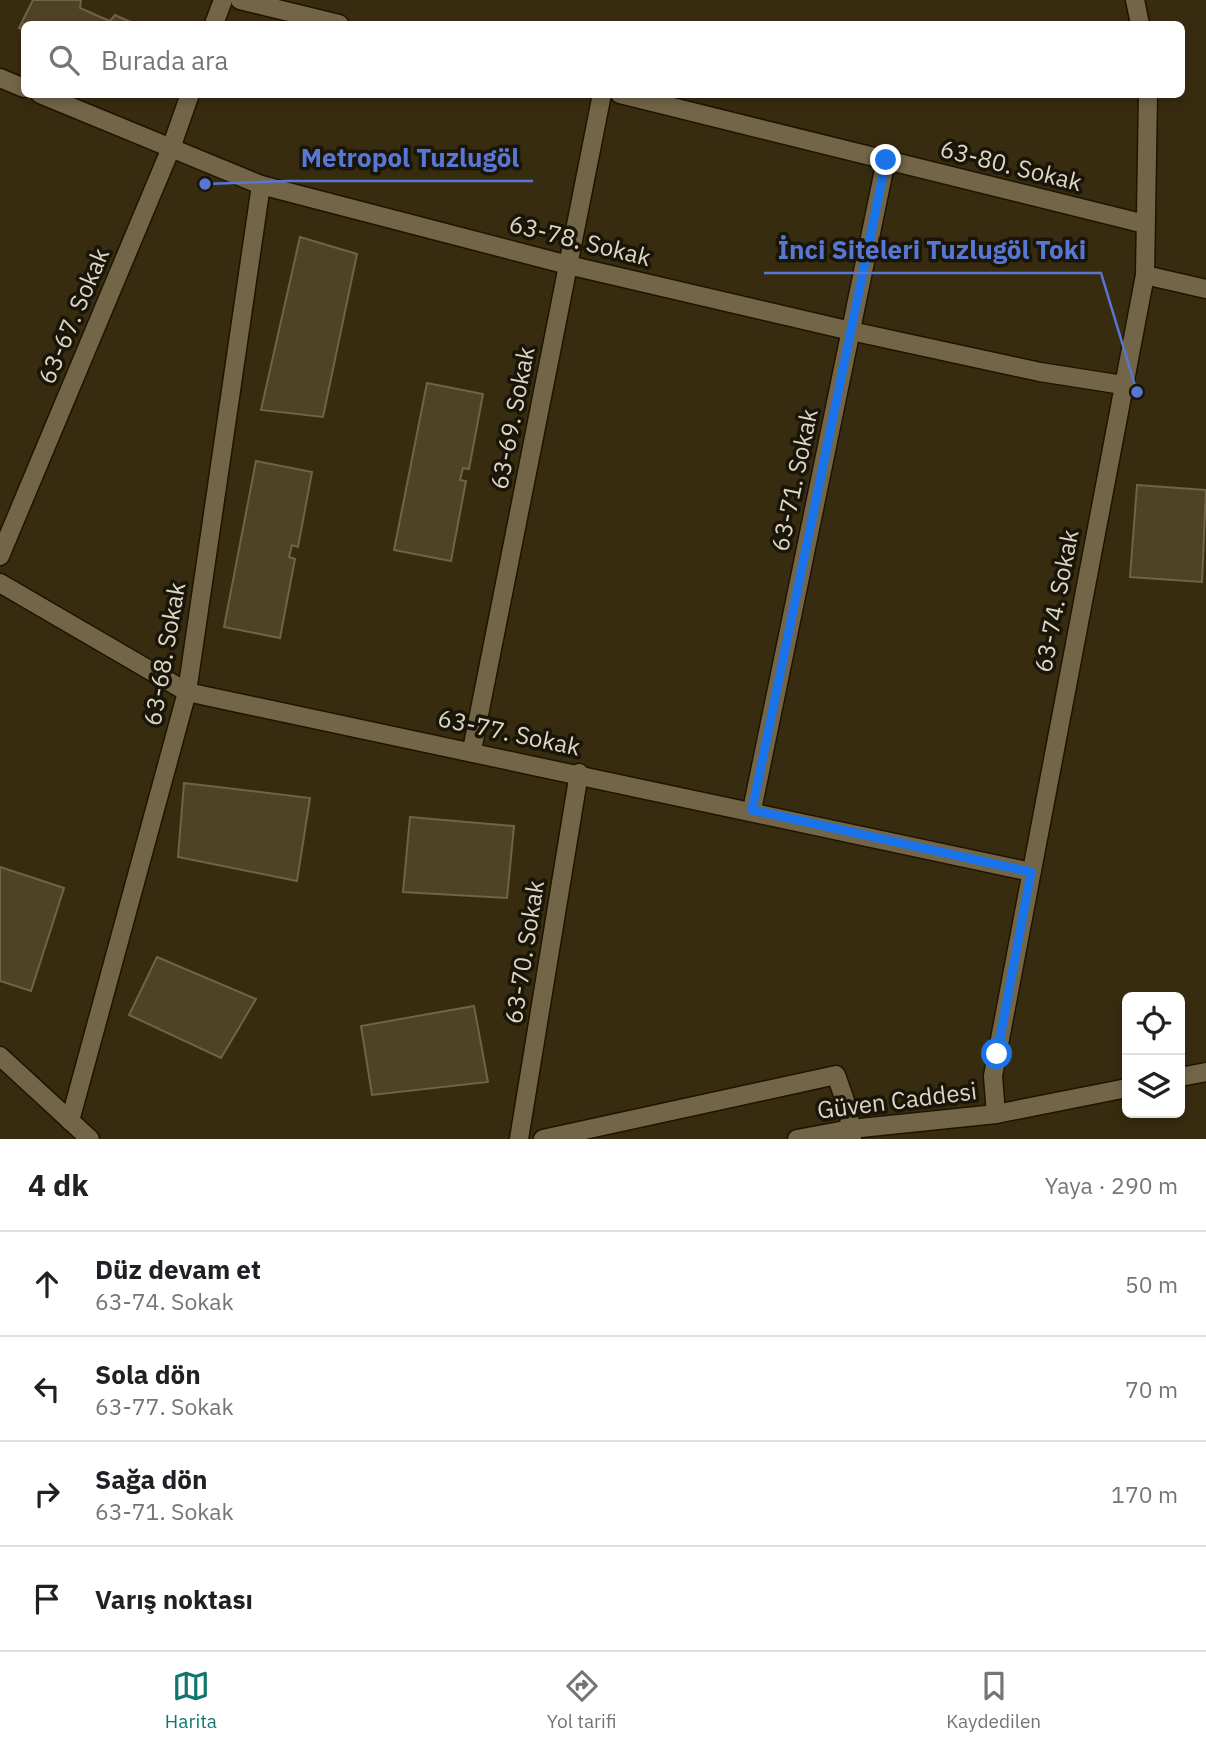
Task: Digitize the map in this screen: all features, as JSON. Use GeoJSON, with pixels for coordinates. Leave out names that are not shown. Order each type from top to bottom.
{"type":"FeatureCollection","features":[{"type":"Feature","properties":{"kind":"street"},"geometry":{"type":"LineString","coordinates":[[215,21],[223,0]]}},
{"type":"Feature","properties":{"kind":"street"},"geometry":{"type":"LineString","coordinates":[[240,0],[327,21]]}},
{"type":"Feature","properties":{"kind":"street"},"geometry":{"type":"LineString","coordinates":[[1135,0],[1139,21]]}},
{"type":"Feature","properties":{"kind":"street"},"geometry":{"type":"LineString","coordinates":[[0,78],[21,87]]}},
{"type":"Feature","properties":{"kind":"street","name":"63-78. Sokak"},"geometry":{"type":"LineString","coordinates":[[50,98],[261,186],[568,265],[851,331],[1040,372],[1123,385]]}},
{"type":"Feature","properties":{"kind":"street","name":"63-67. Sokak"},"geometry":{"type":"LineString","coordinates":[[0,556],[171,148],[189,98]]}},
{"type":"Feature","properties":{"kind":"street","name":"63-69. Sokak"},"geometry":{"type":"LineString","coordinates":[[472,750],[601,98]]}},
{"type":"Feature","properties":{"kind":"street","name":"63-80. Sokak"},"geometry":{"type":"LineString","coordinates":[[636,98],[1145,225]]}},
{"type":"Feature","properties":{"kind":"street","name":"63-74. Sokak"},"geometry":{"type":"LineString","coordinates":[[996,1114],[993,1076],[1144,275],[1148,98]]}},
{"type":"Feature","properties":{"kind":"street","name":"63-71. Sokak"},"geometry":{"type":"LineString","coordinates":[[752,810],[886,160]]}},
{"type":"Feature","properties":{"kind":"street","name":"63-68. Sokak"},"geometry":{"type":"LineString","coordinates":[[70,1121],[187,692],[261,186]]}},
{"type":"Feature","properties":{"kind":"street"},"geometry":{"type":"LineString","coordinates":[[1144,275],[1206,289]]}},
{"type":"Feature","properties":{"kind":"street","name":"63-77. Sokak"},"geometry":{"type":"LineString","coordinates":[[0,583],[187,692],[472,750],[1031,872]]}},
{"type":"Feature","properties":{"kind":"street","name":"63-70. Sokak"},"geometry":{"type":"LineString","coordinates":[[519,1139],[579,773]]}},
{"type":"Feature","properties":{"kind":"street"},"geometry":{"type":"LineString","coordinates":[[0,1055],[90,1139]]}},
{"type":"Feature","properties":{"kind":"street"},"geometry":{"type":"LineString","coordinates":[[1185,1076],[1206,1072]]}},
{"type":"Feature","properties":{"kind":"street","name":"Güven Caddesi"},"geometry":{"type":"LineString","coordinates":[[543,1139],[836,1075],[852,1134]]}},
{"type":"Feature","properties":{"kind":"street","name":"Güven Caddesi"},"geometry":{"type":"LineString","coordinates":[[797,1139],[996,1114],[1122,1089]]}},
{"type":"Feature","properties":{"kind":"building"},"geometry":{"type":"Polygon","coordinates":[[[33,0],[81,0],[80,8],[110,21],[22,21],[33,0]]]}},
{"type":"Feature","properties":{"kind":"building"},"geometry":{"type":"Polygon","coordinates":[[[115,15],[128,21],[110,21],[115,15]]]}},
{"type":"Feature","properties":{"kind":"building"},"geometry":{"type":"Polygon","coordinates":[[[300,237],[357,254],[323,417],[261,410],[300,237]]]}},
{"type":"Feature","properties":{"kind":"building"},"geometry":{"type":"Polygon","coordinates":[[[427,383],[483,394],[469,469],[463,468],[460,480],[466,481],[451,561],[394,550],[427,383]]]}},
{"type":"Feature","properties":{"kind":"building"},"geometry":{"type":"Polygon","coordinates":[[[256,461],[312,472],[298,547],[292,545],[289,557],[295,559],[280,638],[224,627],[256,461]]]}},
{"type":"Feature","properties":{"kind":"building"},"geometry":{"type":"Polygon","coordinates":[[[1137,485],[1206,490],[1202,582],[1130,577],[1137,485]]]}},
{"type":"Feature","properties":{"kind":"building"},"geometry":{"type":"Polygon","coordinates":[[[184,783],[310,798],[297,881],[178,857],[184,783]]]}},
{"type":"Feature","properties":{"kind":"building"},"geometry":{"type":"Polygon","coordinates":[[[410,817],[514,826],[507,898],[403,892],[410,817]]]}},
{"type":"Feature","properties":{"kind":"building"},"geometry":{"type":"Polygon","coordinates":[[[0,867],[64,888],[31,991],[0,981],[0,867]]]}},
{"type":"Feature","properties":{"kind":"building"},"geometry":{"type":"Polygon","coordinates":[[[157,957],[256,999],[221,1058],[129,1015],[157,957]]]}},
{"type":"Feature","properties":{"kind":"building"},"geometry":{"type":"Polygon","coordinates":[[[474,1006],[488,1082],[372,1095],[361,1026],[474,1006]]]}},
{"type":"Feature","properties":{"kind":"place","name":"Metropol Tuzlugöl"},"geometry":{"type":"Point","coordinates":[205,184]}},
{"type":"Feature","properties":{"kind":"place","name":"İnci Siteleri Tuzlugöl Toki"},"geometry":{"type":"Point","coordinates":[1137,392]}},
{"type":"Feature","properties":{"kind":"route"},"geometry":{"type":"LineString","coordinates":[[886,160],[752,810],[1031,872],[997,1054]]}}]}
